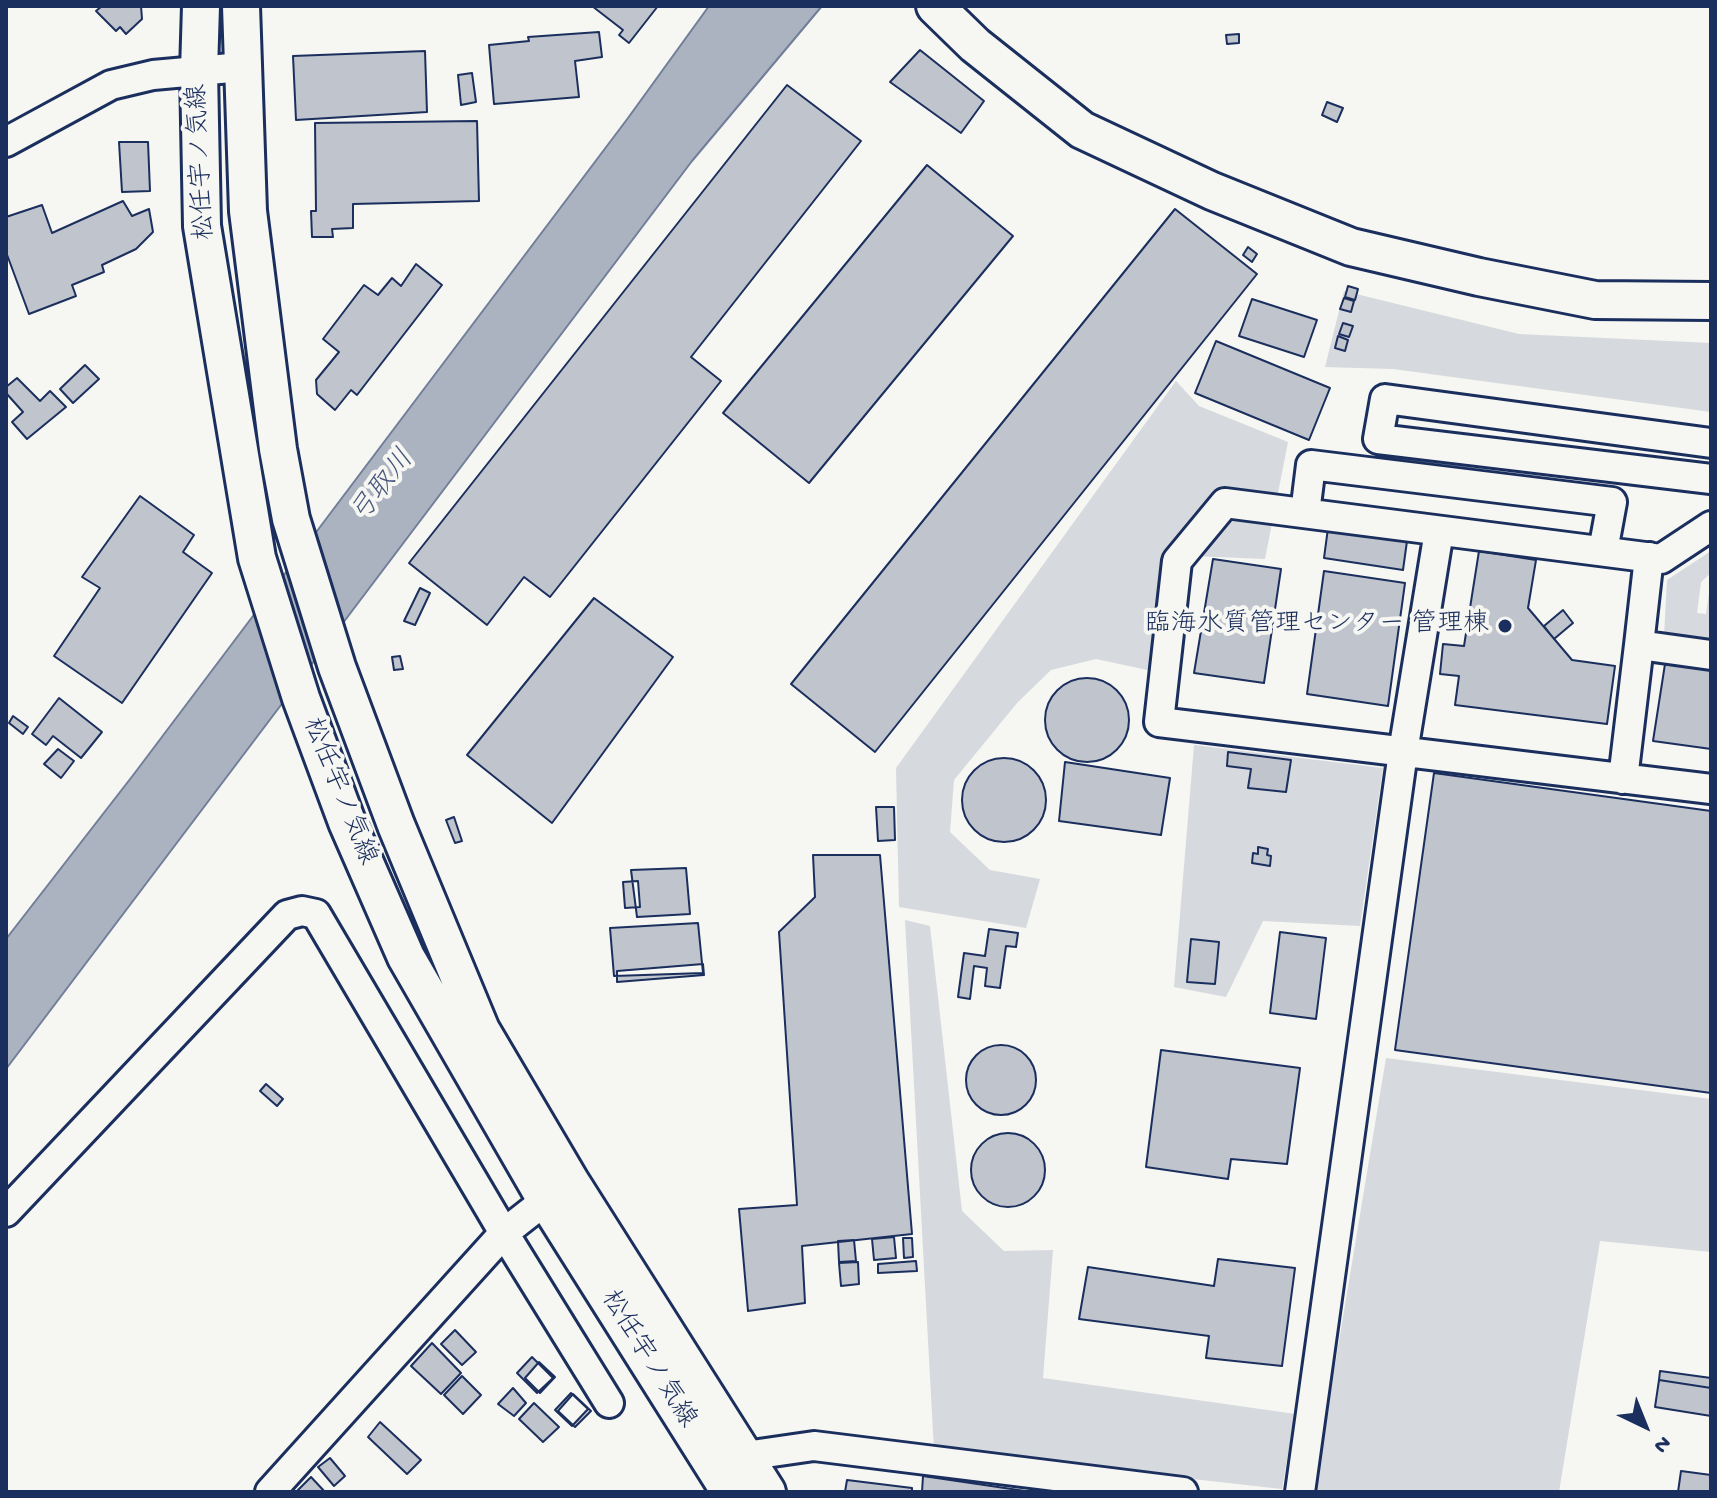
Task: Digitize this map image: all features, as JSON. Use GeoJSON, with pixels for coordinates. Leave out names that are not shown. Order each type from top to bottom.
{"type":"FeatureCollection","features":[{"type":"Feature","properties":{"kind":"main road","name":"松任宇ノ気線"},"geometry":{"type":"LineString","coordinates":[[201,6],[202,226],[245,491],[257,558],[301,698],[347,822],[406,957],[558,1190],[731,1473],[767,1492]]}},
{"type":"Feature","properties":{"kind":"main road","name":"松任宇ノ気線"},"geometry":{"type":"LineString","coordinates":[[241,6],[248,211],[278,449],[291,519],[337,667],[396,825],[481,1030],[558,1190]]}},
{"type":"Feature","properties":{"kind":"main road"},"geometry":{"type":"LineString","coordinates":[[935,6],[975,45],[1082,130],[1212,191],[1351,247],[1595,300],[1711,301]]}},
{"type":"Feature","properties":{"kind":"street"},"geometry":{"type":"LineString","coordinates":[[6,142],[111,85],[153,75],[242,67]]}},
{"type":"Feature","properties":{"kind":"street"},"geometry":{"type":"LineString","coordinates":[[1711,443],[1385,399],[1378,439],[1711,479]]}},
{"type":"Feature","properties":{"kind":"street"},"geometry":{"type":"LineString","coordinates":[[1305,513],[1311,465],[1612,502],[1603,551]]}},
{"type":"Feature","properties":{"kind":"street"},"geometry":{"type":"LineString","coordinates":[[1711,526],[1661,559],[1225,503],[1177,561],[1159,722],[1711,789]]}},
{"type":"Feature","properties":{"kind":"street"},"geometry":{"type":"LineString","coordinates":[[1300,1492],[1403,752],[1439,531]]}},
{"type":"Feature","properties":{"kind":"street"},"geometry":{"type":"LineString","coordinates":[[1623,779],[1649,557]]}},
{"type":"Feature","properties":{"kind":"street"},"geometry":{"type":"LineString","coordinates":[[1639,645],[1711,655]]}},
{"type":"Feature","properties":{"kind":"street"},"geometry":{"type":"LineString","coordinates":[[6,1212],[287,915],[302,911],[316,914],[504,1233],[609,1403]]}},
{"type":"Feature","properties":{"kind":"street"},"geometry":{"type":"LineString","coordinates":[[270,1492],[504,1233],[558,1190]]}},
{"type":"Feature","properties":{"kind":"street"},"geometry":{"type":"LineString","coordinates":[[731,1473],[814,1446],[1183,1492]]}},
{"type":"Feature","properties":{"kind":"shaded area"},"geometry":{"type":"Polygon","coordinates":[[[1344,291],[1519,334],[1711,343],[1711,412],[1393,369],[1325,367],[1344,291]]]}},
{"type":"Feature","properties":{"kind":"shaded area"},"geometry":{"type":"Polygon","coordinates":[[[1176,381],[1199,406],[1288,442],[1265,559],[1169,555],[1152,671],[1096,659],[1051,670],[1017,703],[954,780],[950,832],[990,870],[1040,879],[1026,928],[899,907],[896,768],[1176,381]]]}},
{"type":"Feature","properties":{"kind":"shaded area"},"geometry":{"type":"Polygon","coordinates":[[[1711,551],[1711,573],[1701,582],[1697,613],[1706,614],[1711,579],[1711,643],[1664,637],[1667,580],[1711,551]]]}},
{"type":"Feature","properties":{"kind":"shaded area"},"geometry":{"type":"Polygon","coordinates":[[[1194,745],[1383,768],[1360,926],[1263,921],[1226,997],[1174,987],[1194,745]]]}},
{"type":"Feature","properties":{"kind":"shaded area"},"geometry":{"type":"Polygon","coordinates":[[[905,920],[930,926],[962,1211],[1004,1251],[1053,1250],[1043,1378],[1295,1414],[1282,1489],[934,1450],[905,920]]]}},
{"type":"Feature","properties":{"kind":"shaded area"},"geometry":{"type":"Polygon","coordinates":[[[1386,1058],[1711,1099],[1711,1252],[1600,1241],[1559,1492],[1314,1492],[1386,1058]]]}},
{"type":"Feature","properties":{"kind":"water","name":"弓取川"},"geometry":{"type":"Polygon","coordinates":[[[709,6],[822,6],[692,161],[6,1069],[6,939],[134,774],[709,6]]]}},
{"type":"Feature","properties":{"kind":"building"},"geometry":{"type":"Polygon","coordinates":[[[102,6],[141,6],[142,19],[126,34],[120,27],[116,31],[96,11],[102,6]]]}},
{"type":"Feature","properties":{"kind":"building"},"geometry":{"type":"Polygon","coordinates":[[[592,6],[658,6],[629,43],[619,35],[623,30],[592,6]]]}},
{"type":"Feature","properties":{"kind":"building"},"geometry":{"type":"Polygon","coordinates":[[[599,32],[602,57],[575,61],[579,97],[494,104],[489,45],[529,41],[528,37],[599,32]]]}},
{"type":"Feature","properties":{"kind":"building"},"geometry":{"type":"Polygon","coordinates":[[[1239,34],[1239,43],[1227,44],[1226,35],[1239,34]]]}},
{"type":"Feature","properties":{"kind":"building"},"geometry":{"type":"Polygon","coordinates":[[[920,50],[984,101],[961,133],[890,82],[920,50]]]}},
{"type":"Feature","properties":{"kind":"building"},"geometry":{"type":"Polygon","coordinates":[[[425,51],[427,112],[296,120],[293,56],[425,51]]]}},
{"type":"Feature","properties":{"kind":"building"},"geometry":{"type":"Polygon","coordinates":[[[472,73],[476,102],[461,105],[458,75],[472,73]]]}},
{"type":"Feature","properties":{"kind":"building"},"geometry":{"type":"Polygon","coordinates":[[[787,85],[861,141],[691,357],[721,381],[550,597],[524,577],[487,625],[409,563],[787,85]]]}},
{"type":"Feature","properties":{"kind":"building"},"geometry":{"type":"Polygon","coordinates":[[[1327,102],[1343,108],[1337,122],[1322,115],[1327,102]]]}},
{"type":"Feature","properties":{"kind":"building"},"geometry":{"type":"Polygon","coordinates":[[[477,121],[479,201],[353,204],[353,228],[332,229],[333,237],[312,237],[311,211],[316,211],[315,123],[477,121]]]}},
{"type":"Feature","properties":{"kind":"building"},"geometry":{"type":"Polygon","coordinates":[[[119,142],[148,142],[150,191],[122,192],[119,142]]]}},
{"type":"Feature","properties":{"kind":"building"},"geometry":{"type":"Polygon","coordinates":[[[927,165],[1013,236],[809,483],[723,413],[927,165]]]}},
{"type":"Feature","properties":{"kind":"building"},"geometry":{"type":"Polygon","coordinates":[[[123,201],[132,216],[149,209],[153,232],[136,249],[102,265],[104,272],[72,285],[76,296],[29,314],[6,252],[6,217],[42,205],[52,233],[123,201]]]}},
{"type":"Feature","properties":{"kind":"building"},"geometry":{"type":"Polygon","coordinates":[[[1175,209],[1257,274],[875,752],[791,684],[1175,209]]]}},
{"type":"Feature","properties":{"kind":"building"},"geometry":{"type":"Polygon","coordinates":[[[1248,247],[1257,254],[1252,262],[1243,255],[1248,247]]]}},
{"type":"Feature","properties":{"kind":"building"},"geometry":{"type":"Polygon","coordinates":[[[416,264],[442,285],[357,395],[351,390],[335,410],[317,394],[316,380],[339,352],[323,339],[364,285],[378,295],[392,278],[401,286],[416,264]]]}},
{"type":"Feature","properties":{"kind":"building"},"geometry":{"type":"Polygon","coordinates":[[[1348,286],[1358,289],[1355,300],[1345,297],[1348,286]]]}},
{"type":"Feature","properties":{"kind":"building"},"geometry":{"type":"Polygon","coordinates":[[[1344,298],[1354,301],[1351,312],[1340,309],[1344,298]]]}},
{"type":"Feature","properties":{"kind":"building"},"geometry":{"type":"Polygon","coordinates":[[[1252,299],[1317,320],[1304,357],[1239,336],[1252,299]]]}},
{"type":"Feature","properties":{"kind":"building"},"geometry":{"type":"Polygon","coordinates":[[[1343,323],[1353,326],[1349,337],[1339,334],[1343,323]]]}},
{"type":"Feature","properties":{"kind":"building"},"geometry":{"type":"Polygon","coordinates":[[[1338,336],[1348,340],[1345,351],[1335,348],[1338,336]]]}},
{"type":"Feature","properties":{"kind":"building"},"geometry":{"type":"Polygon","coordinates":[[[1216,341],[1330,388],[1309,440],[1195,393],[1216,341]]]}},
{"type":"Feature","properties":{"kind":"building"},"geometry":{"type":"Polygon","coordinates":[[[85,365],[99,379],[73,403],[60,389],[85,365]]]}},
{"type":"Feature","properties":{"kind":"building"},"geometry":{"type":"Polygon","coordinates":[[[17,378],[40,401],[50,391],[66,407],[27,439],[12,422],[23,412],[6,393],[6,387],[17,378]]]}},
{"type":"Feature","properties":{"kind":"building"},"geometry":{"type":"Polygon","coordinates":[[[140,496],[194,535],[183,552],[212,573],[122,703],[54,656],[100,588],[82,577],[140,496]]]}},
{"type":"Feature","properties":{"kind":"building"},"geometry":{"type":"Polygon","coordinates":[[[1328,528],[1407,541],[1403,570],[1324,558],[1328,528]]]}},
{"type":"Feature","properties":{"kind":"building","name":"臨海水質管理センター 管理棟"},"geometry":{"type":"Polygon","coordinates":[[[1479,551],[1536,560],[1528,608],[1572,660],[1615,666],[1607,724],[1455,705],[1459,676],[1440,674],[1443,644],[1464,646],[1479,551]]]}},
{"type":"Feature","properties":{"kind":"building"},"geometry":{"type":"Polygon","coordinates":[[[1213,559],[1281,569],[1264,683],[1194,673],[1213,559]]]}},
{"type":"Feature","properties":{"kind":"building"},"geometry":{"type":"Polygon","coordinates":[[[1324,571],[1405,583],[1388,706],[1307,694],[1324,571]]]}},
{"type":"Feature","properties":{"kind":"building"},"geometry":{"type":"Polygon","coordinates":[[[420,588],[430,593],[415,625],[404,621],[420,588]]]}},
{"type":"Feature","properties":{"kind":"building"},"geometry":{"type":"Polygon","coordinates":[[[594,598],[673,657],[552,823],[467,755],[594,598]]]}},
{"type":"Feature","properties":{"kind":"building"},"geometry":{"type":"Polygon","coordinates":[[[1563,610],[1573,623],[1554,639],[1544,626],[1563,610]]]}},
{"type":"Feature","properties":{"kind":"building"},"geometry":{"type":"Polygon","coordinates":[[[400,656],[403,669],[394,670],[392,657],[400,656]]]}},
{"type":"Feature","properties":{"kind":"building"},"geometry":{"type":"Polygon","coordinates":[[[1665,664],[1711,670],[1711,749],[1653,741],[1665,664]]]}},
{"type":"Feature","properties":{"kind":"building"},"geometry":{"type":"Polygon","coordinates":[[[1087,678],[1103,681],[1117,690],[1126,704],[1129,720],[1126,736],[1117,750],[1103,759],[1087,762],[1071,759],[1057,750],[1048,736],[1045,720],[1048,704],[1057,690],[1071,681],[1087,678]]]}},
{"type":"Feature","properties":{"kind":"building"},"geometry":{"type":"Polygon","coordinates":[[[59,698],[102,732],[81,758],[53,736],[46,745],[32,734],[59,698]]]}},
{"type":"Feature","properties":{"kind":"building"},"geometry":{"type":"Polygon","coordinates":[[[13,716],[28,727],[23,734],[9,723],[13,716]]]}},
{"type":"Feature","properties":{"kind":"building"},"geometry":{"type":"Polygon","coordinates":[[[58,749],[74,761],[61,778],[44,764],[58,749]]]}},
{"type":"Feature","properties":{"kind":"building"},"geometry":{"type":"Polygon","coordinates":[[[1228,752],[1291,760],[1286,792],[1248,788],[1251,769],[1227,766],[1228,752]]]}},
{"type":"Feature","properties":{"kind":"building"},"geometry":{"type":"Polygon","coordinates":[[[1004,758],[1020,761],[1034,770],[1043,784],[1046,800],[1043,816],[1034,830],[1020,839],[1004,842],[988,839],[974,830],[965,816],[962,800],[965,784],[974,770],[988,761],[1004,758]]]}},
{"type":"Feature","properties":{"kind":"building"},"geometry":{"type":"Polygon","coordinates":[[[1065,762],[1170,778],[1161,835],[1059,821],[1065,762]]]}},
{"type":"Feature","properties":{"kind":"building"},"geometry":{"type":"Polygon","coordinates":[[[1434,773],[1711,811],[1711,1093],[1395,1050],[1434,773]]]}},
{"type":"Feature","properties":{"kind":"building"},"geometry":{"type":"Polygon","coordinates":[[[876,807],[894,807],[895,840],[878,841],[876,807]]]}},
{"type":"Feature","properties":{"kind":"building"},"geometry":{"type":"Polygon","coordinates":[[[454,817],[462,841],[455,843],[446,820],[454,817]]]}},
{"type":"Feature","properties":{"kind":"building"},"geometry":{"type":"Polygon","coordinates":[[[1258,847],[1268,849],[1270,866],[1252,863],[1253,853],[1258,854],[1258,847]]]}},
{"type":"Feature","properties":{"kind":"building"},"geometry":{"type":"Polygon","coordinates":[[[813,855],[880,855],[912,1234],[802,1246],[805,1303],[748,1311],[739,1209],[797,1205],[779,932],[815,897],[813,855]]]}},
{"type":"Feature","properties":{"kind":"building"},"geometry":{"type":"Polygon","coordinates":[[[686,868],[690,914],[637,917],[631,870],[686,868]]]}},
{"type":"Feature","properties":{"kind":"building"},"geometry":{"type":"Polygon","coordinates":[[[638,881],[640,907],[625,908],[623,882],[638,881]]]}},
{"type":"Feature","properties":{"kind":"building"},"geometry":{"type":"Polygon","coordinates":[[[698,923],[703,973],[614,976],[610,928],[698,923]]]}},
{"type":"Feature","properties":{"kind":"building"},"geometry":{"type":"Polygon","coordinates":[[[989,929],[1018,933],[1016,947],[1006,946],[1000,988],[985,986],[987,968],[974,966],[970,999],[958,997],[964,953],[985,956],[989,929]]]}},
{"type":"Feature","properties":{"kind":"building"},"geometry":{"type":"Polygon","coordinates":[[[1280,932],[1326,938],[1316,1019],[1270,1013],[1280,932]]]}},
{"type":"Feature","properties":{"kind":"building"},"geometry":{"type":"Polygon","coordinates":[[[1191,939],[1219,942],[1215,984],[1187,982],[1191,939]]]}},
{"type":"Feature","properties":{"kind":"building"},"geometry":{"type":"Polygon","coordinates":[[[703,964],[704,975],[617,982],[617,971],[703,964]]]}},
{"type":"Feature","properties":{"kind":"building"},"geometry":{"type":"Polygon","coordinates":[[[1001,1045],[1026,1055],[1036,1080],[1026,1105],[1001,1115],[976,1105],[966,1080],[976,1055],[1001,1045]]]}},
{"type":"Feature","properties":{"kind":"building"},"geometry":{"type":"Polygon","coordinates":[[[1161,1050],[1300,1068],[1287,1164],[1231,1159],[1228,1179],[1146,1167],[1161,1050]]]}},
{"type":"Feature","properties":{"kind":"building"},"geometry":{"type":"Polygon","coordinates":[[[266,1084],[283,1099],[277,1106],[260,1091],[266,1084]]]}},
{"type":"Feature","properties":{"kind":"building"},"geometry":{"type":"Polygon","coordinates":[[[1008,1133],[1022,1136],[1034,1144],[1042,1156],[1045,1170],[1042,1184],[1034,1196],[1022,1204],[1008,1207],[994,1204],[982,1196],[974,1184],[971,1170],[974,1156],[982,1144],[994,1136],[1008,1133]]]}},
{"type":"Feature","properties":{"kind":"building"},"geometry":{"type":"Polygon","coordinates":[[[894,1237],[896,1258],[874,1260],[872,1239],[894,1237]]]}},
{"type":"Feature","properties":{"kind":"building"},"geometry":{"type":"Polygon","coordinates":[[[903,1238],[912,1238],[913,1257],[904,1258],[903,1238]]]}},
{"type":"Feature","properties":{"kind":"building"},"geometry":{"type":"Polygon","coordinates":[[[854,1240],[856,1261],[839,1262],[838,1241],[854,1240]]]}},
{"type":"Feature","properties":{"kind":"building"},"geometry":{"type":"Polygon","coordinates":[[[1218,1259],[1295,1268],[1282,1366],[1206,1358],[1209,1336],[1079,1319],[1088,1267],[1214,1286],[1218,1259]]]}},
{"type":"Feature","properties":{"kind":"building"},"geometry":{"type":"Polygon","coordinates":[[[916,1261],[917,1271],[878,1273],[878,1264],[916,1261]]]}},
{"type":"Feature","properties":{"kind":"building"},"geometry":{"type":"Polygon","coordinates":[[[858,1262],[859,1284],[841,1286],[839,1263],[858,1262]]]}},
{"type":"Feature","properties":{"kind":"building"},"geometry":{"type":"Polygon","coordinates":[[[455,1330],[476,1352],[462,1365],[441,1344],[455,1330]]]}},
{"type":"Feature","properties":{"kind":"building"},"geometry":{"type":"Polygon","coordinates":[[[432,1343],[461,1373],[441,1394],[411,1366],[432,1343]]]}},
{"type":"Feature","properties":{"kind":"building"},"geometry":{"type":"Polygon","coordinates":[[[532,1357],[553,1378],[537,1393],[517,1373],[532,1357]]]}},
{"type":"Feature","properties":{"kind":"building"},"geometry":{"type":"Polygon","coordinates":[[[539,1362],[555,1377],[540,1393],[525,1378],[539,1362]]]}},
{"type":"Feature","properties":{"kind":"building"},"geometry":{"type":"Polygon","coordinates":[[[1660,1371],[1711,1378],[1711,1388],[1659,1380],[1660,1371]]]}},
{"type":"Feature","properties":{"kind":"building"},"geometry":{"type":"Polygon","coordinates":[[[462,1376],[481,1395],[463,1414],[444,1395],[462,1376]]]}},
{"type":"Feature","properties":{"kind":"building"},"geometry":{"type":"Polygon","coordinates":[[[1659,1380],[1711,1388],[1711,1416],[1655,1407],[1659,1380]]]}},
{"type":"Feature","properties":{"kind":"building"},"geometry":{"type":"Polygon","coordinates":[[[513,1388],[526,1403],[514,1416],[498,1404],[513,1388]]]}},
{"type":"Feature","properties":{"kind":"building"},"geometry":{"type":"Polygon","coordinates":[[[571,1393],[588,1409],[572,1426],[555,1410],[571,1393]]]}},
{"type":"Feature","properties":{"kind":"building"},"geometry":{"type":"Polygon","coordinates":[[[573,1394],[591,1411],[575,1427],[558,1411],[573,1394]]]}},
{"type":"Feature","properties":{"kind":"building"},"geometry":{"type":"Polygon","coordinates":[[[534,1403],[559,1427],[543,1442],[519,1419],[534,1403]]]}},
{"type":"Feature","properties":{"kind":"building"},"geometry":{"type":"Polygon","coordinates":[[[380,1422],[421,1460],[407,1474],[368,1437],[380,1422]]]}},
{"type":"Feature","properties":{"kind":"building"},"geometry":{"type":"Polygon","coordinates":[[[330,1458],[345,1476],[334,1486],[318,1467],[330,1458]]]}},
{"type":"Feature","properties":{"kind":"building"},"geometry":{"type":"Polygon","coordinates":[[[1681,1471],[1711,1475],[1711,1492],[1678,1492],[1681,1471]]]}},
{"type":"Feature","properties":{"kind":"building"},"geometry":{"type":"Polygon","coordinates":[[[923,1476],[1032,1492],[922,1492],[923,1476]]]}},
{"type":"Feature","properties":{"kind":"building"},"geometry":{"type":"Polygon","coordinates":[[[311,1477],[325,1492],[296,1492],[311,1477]]]}},
{"type":"Feature","properties":{"kind":"building"},"geometry":{"type":"Polygon","coordinates":[[[847,1480],[912,1488],[912,1492],[845,1492],[847,1480]]]}},
{"type":"Feature","properties":{"kind":"place","name":"臨海水質管理センター 管理棟"},"geometry":{"type":"Point","coordinates":[1505,626]}}]}
